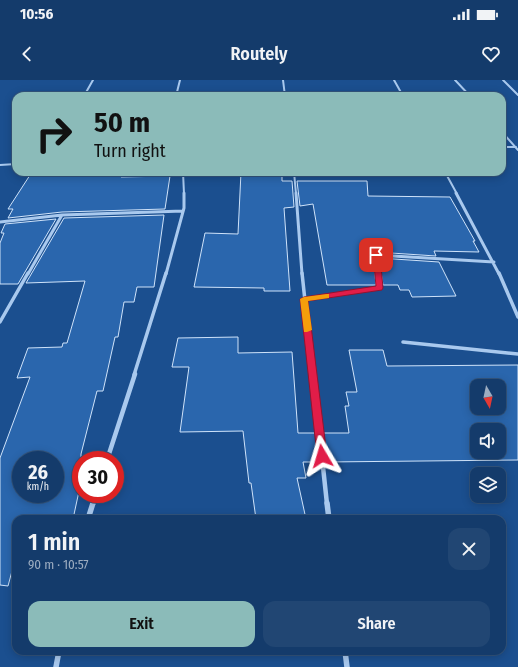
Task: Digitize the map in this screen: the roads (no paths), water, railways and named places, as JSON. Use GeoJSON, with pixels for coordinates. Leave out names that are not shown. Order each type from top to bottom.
{"type":"FeatureCollection","features":[{"type":"Feature","properties":{"kind":"street"},"geometry":{"type":"LineString","coordinates":[[86,92],[93,80]]}},
{"type":"Feature","properties":{"kind":"street"},"geometry":{"type":"LineString","coordinates":[[177,92],[180,80]]}},
{"type":"Feature","properties":{"kind":"street"},"geometry":{"type":"LineString","coordinates":[[283,80],[284,92]]}},
{"type":"Feature","properties":{"kind":"street"},"geometry":{"type":"LineString","coordinates":[[394,80],[401,92]]}},
{"type":"Feature","properties":{"kind":"street"},"geometry":{"type":"LineString","coordinates":[[455,80],[466,92]]}},
{"type":"Feature","properties":{"kind":"street"},"geometry":{"type":"LineString","coordinates":[[503,80],[518,94]]}},
{"type":"Feature","properties":{"kind":"street"},"geometry":{"type":"LineString","coordinates":[[506,136],[518,150]]}},
{"type":"Feature","properties":{"kind":"street"},"geometry":{"type":"LineString","coordinates":[[506,147],[517,147]]}},
{"type":"Feature","properties":{"kind":"street"},"geometry":{"type":"LineString","coordinates":[[0,165],[12,164]]}},
{"type":"Feature","properties":{"kind":"street"},"geometry":{"type":"LineString","coordinates":[[110,451],[158,303],[183,211],[183,176]]}},
{"type":"Feature","properties":{"kind":"street"},"geometry":{"type":"LineString","coordinates":[[294,176],[304,299],[329,515]]}},
{"type":"Feature","properties":{"kind":"street"},"geometry":{"type":"LineString","coordinates":[[447,176],[494,262],[518,317]]}},
{"type":"Feature","properties":{"kind":"street"},"geometry":{"type":"LineString","coordinates":[[0,222],[62,215],[183,211]]}},
{"type":"Feature","properties":{"kind":"street"},"geometry":{"type":"LineString","coordinates":[[0,322],[62,215]]}},
{"type":"Feature","properties":{"kind":"street"},"geometry":{"type":"LineString","coordinates":[[304,299],[380,288],[376,255],[494,262]]}},
{"type":"Feature","properties":{"kind":"street"},"geometry":{"type":"LineString","coordinates":[[403,342],[518,354]]}},
{"type":"Feature","properties":{"kind":"street"},"geometry":{"type":"LineString","coordinates":[[89,515],[93,503]]}},
{"type":"Feature","properties":{"kind":"street"},"geometry":{"type":"LineString","coordinates":[[56,667],[58,655]]}},
{"type":"Feature","properties":{"kind":"street"},"geometry":{"type":"LineString","coordinates":[[346,655],[347,667]]}}]}
